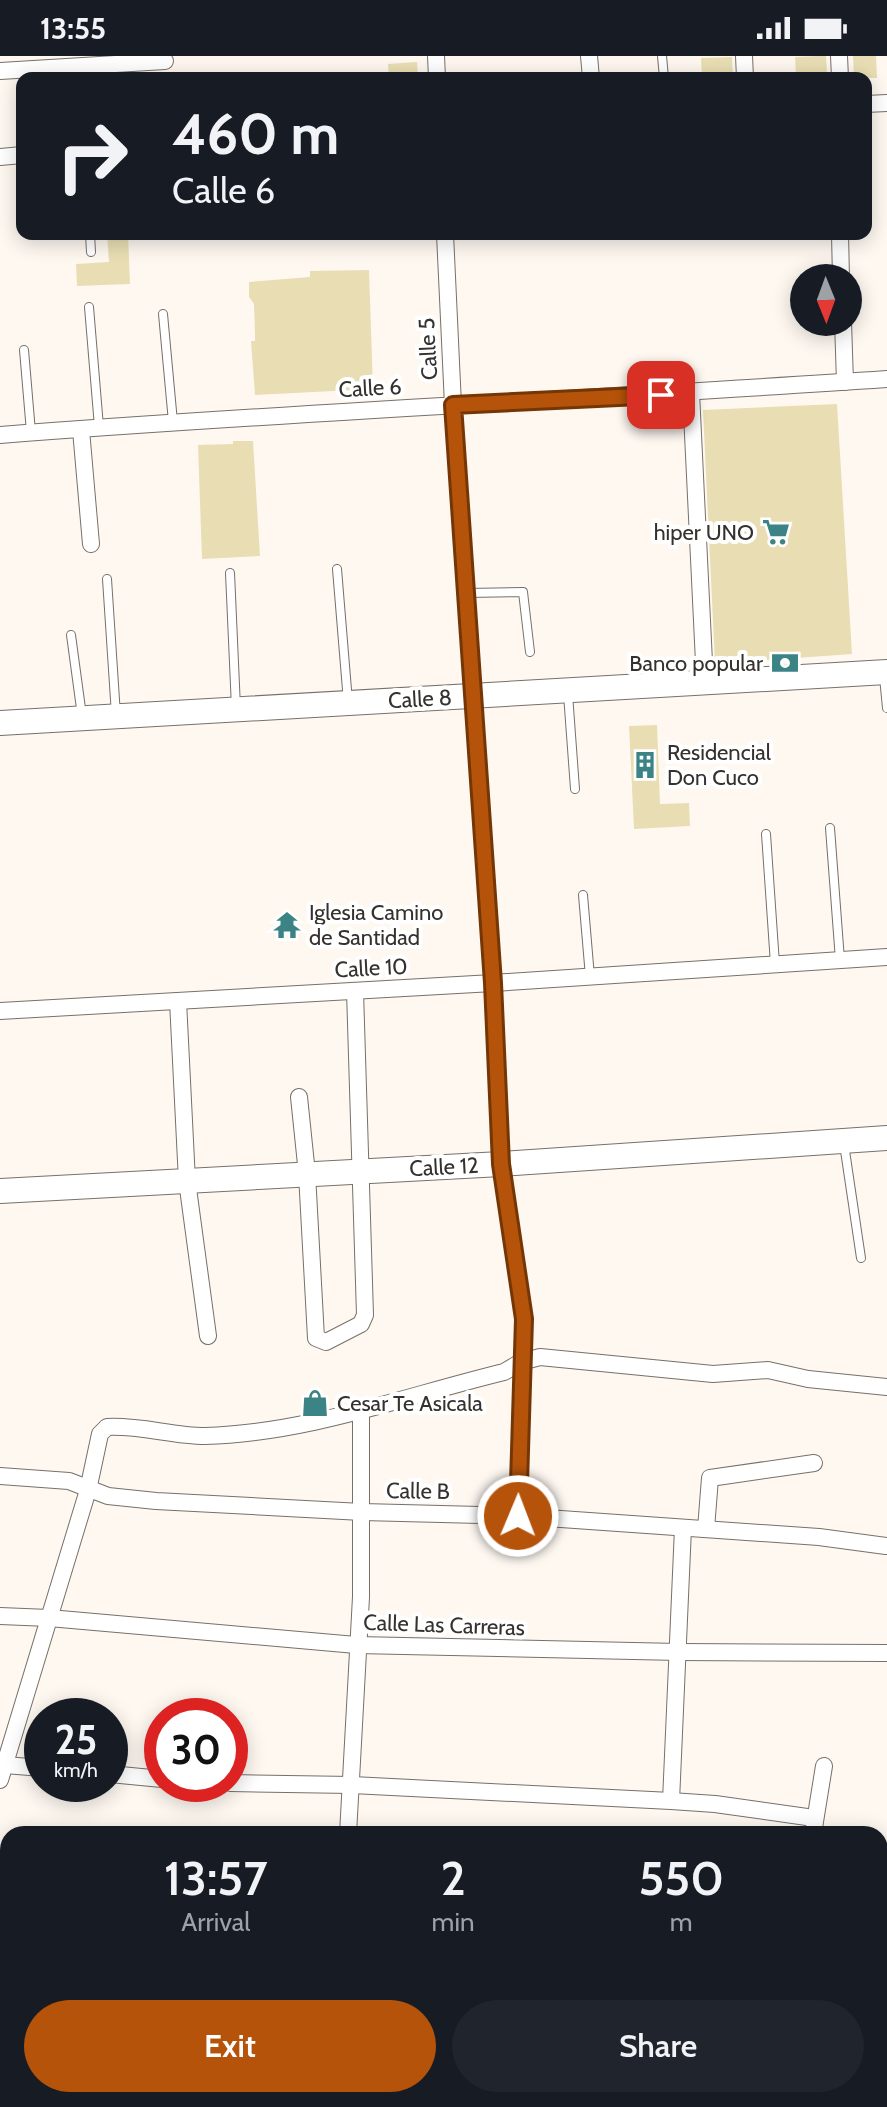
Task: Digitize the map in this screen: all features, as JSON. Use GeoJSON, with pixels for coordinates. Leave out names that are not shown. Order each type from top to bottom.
{"type":"FeatureCollection","features":[{"type":"Feature","properties":{"kind":"street"},"geometry":{"type":"LineString","coordinates":[[0,71],[108,60],[165,61]]}},
{"type":"Feature","properties":{"kind":"street","name":"Calle 5"},"geometry":{"type":"LineString","coordinates":[[445,240],[453,405],[493,983],[501,1164],[524,1319],[518,1516]]}},
{"type":"Feature","properties":{"kind":"street"},"geometry":{"type":"LineString","coordinates":[[840,240],[841,264]]}},
{"type":"Feature","properties":{"kind":"street"},"geometry":{"type":"LineString","coordinates":[[843,336],[845,382]]}},
{"type":"Feature","properties":{"kind":"street","name":"Calle 6"},"geometry":{"type":"LineString","coordinates":[[0,435],[887,379]]}},
{"type":"Feature","properties":{"kind":"street"},"geometry":{"type":"LineString","coordinates":[[691,393],[705,683]]}},
{"type":"Feature","properties":{"kind":"street"},"geometry":{"type":"LineString","coordinates":[[81,430],[91,544]]}},
{"type":"Feature","properties":{"kind":"street","name":"Calle 8"},"geometry":{"type":"LineString","coordinates":[[0,723],[885,672]]}},
{"type":"Feature","properties":{"kind":"street","name":"Calle 10"},"geometry":{"type":"LineString","coordinates":[[0,1011],[887,957]]}},
{"type":"Feature","properties":{"kind":"street"},"geometry":{"type":"LineString","coordinates":[[299,1097],[307,1174],[316,1338],[326,1342],[364,1320],[355,991]]}},
{"type":"Feature","properties":{"kind":"street"},"geometry":{"type":"LineString","coordinates":[[178,1001],[187,1181],[208,1336]]}},
{"type":"Feature","properties":{"kind":"street","name":"Calle 12"},"geometry":{"type":"LineString","coordinates":[[0,1191],[501,1164],[887,1138]]}},
{"type":"Feature","properties":{"kind":"street"},"geometry":{"type":"LineString","coordinates":[[24,1770],[2,1773],[88,1490],[100,1434],[107,1427],[202,1436],[281,1429],[504,1372],[521,1362],[543,1357],[718,1374],[768,1370],[808,1379],[887,1387]]}},
{"type":"Feature","properties":{"kind":"street"},"geometry":{"type":"LineString","coordinates":[[349,1826],[356,1645],[361,1597],[361,1411]]}},
{"type":"Feature","properties":{"kind":"street"},"geometry":{"type":"LineString","coordinates":[[706,1529],[710,1478],[814,1463]]}},
{"type":"Feature","properties":{"kind":"street","name":"Calle B"},"geometry":{"type":"LineString","coordinates":[[0,1476],[69,1481],[108,1496],[156,1501],[362,1512],[518,1516],[819,1537],[886,1546]]}},
{"type":"Feature","properties":{"kind":"street"},"geometry":{"type":"LineString","coordinates":[[671,1801],[683,1528]]}},
{"type":"Feature","properties":{"kind":"street","name":"Calle Las Carreras"},"geometry":{"type":"LineString","coordinates":[[0,1616],[356,1645],[887,1653]]}},
{"type":"Feature","properties":{"kind":"street"},"geometry":{"type":"LineString","coordinates":[[248,1783],[352,1785],[715,1804],[813,1826],[824,1766]]}},
{"type":"Feature","properties":{"kind":"lane"},"geometry":{"type":"LineString","coordinates":[[90,240],[91,252]]}},
{"type":"Feature","properties":{"kind":"lane"},"geometry":{"type":"LineString","coordinates":[[89,307],[99,428]]}},
{"type":"Feature","properties":{"kind":"lane"},"geometry":{"type":"LineString","coordinates":[[163,314],[173,422]]}},
{"type":"Feature","properties":{"kind":"lane"},"geometry":{"type":"LineString","coordinates":[[24,350],[31,432]]}},
{"type":"Feature","properties":{"kind":"lane"},"geometry":{"type":"LineString","coordinates":[[337,569],[348,703]]}},
{"type":"Feature","properties":{"kind":"lane"},"geometry":{"type":"LineString","coordinates":[[230,573],[236,709]]}},
{"type":"Feature","properties":{"kind":"lane"},"geometry":{"type":"LineString","coordinates":[[107,579],[116,715]]}},
{"type":"Feature","properties":{"kind":"lane"},"geometry":{"type":"LineString","coordinates":[[467,593],[523,592],[530,652]]}},
{"type":"Feature","properties":{"kind":"lane"},"geometry":{"type":"LineString","coordinates":[[71,635],[82,717]]}},
{"type":"Feature","properties":{"kind":"lane"},"geometry":{"type":"LineString","coordinates":[[885,672],[887,708]]}},
{"type":"Feature","properties":{"kind":"lane"},"geometry":{"type":"LineString","coordinates":[[568,691],[575,789]]}},
{"type":"Feature","properties":{"kind":"lane"},"geometry":{"type":"LineString","coordinates":[[830,828],[840,960]]}},
{"type":"Feature","properties":{"kind":"lane"},"geometry":{"type":"LineString","coordinates":[[766,834],[775,964]]}},
{"type":"Feature","properties":{"kind":"lane"},"geometry":{"type":"LineString","coordinates":[[583,895],[590,977]]}},
{"type":"Feature","properties":{"kind":"lane"},"geometry":{"type":"LineString","coordinates":[[844,1141],[861,1258]]}},
{"type":"Feature","properties":{"kind":"building"},"geometry":{"type":"Polygon","coordinates":[[[826,56],[827,72],[796,72],[795,57],[826,56]]]}},
{"type":"Feature","properties":{"kind":"building"},"geometry":{"type":"Polygon","coordinates":[[[853,56],[876,56],[877,78],[872,78],[872,72],[854,72],[853,56]]]}},
{"type":"Feature","properties":{"kind":"building"},"geometry":{"type":"Polygon","coordinates":[[[732,57],[733,72],[702,72],[701,58],[732,57]]]}},
{"type":"Feature","properties":{"kind":"building"},"geometry":{"type":"Polygon","coordinates":[[[417,62],[418,72],[389,72],[388,64],[417,62]]]}},
{"type":"Feature","properties":{"kind":"building"},"geometry":{"type":"Polygon","coordinates":[[[107,240],[128,240],[130,284],[77,286],[76,264],[109,262],[107,240]]]}},
{"type":"Feature","properties":{"kind":"building"},"geometry":{"type":"Polygon","coordinates":[[[369,270],[373,389],[255,395],[251,341],[255,341],[254,304],[249,297],[249,282],[310,277],[310,271],[369,270]]]}},
{"type":"Feature","properties":{"kind":"building","name":"hiper UNO"},"geometry":{"type":"Polygon","coordinates":[[[837,404],[852,654],[715,664],[703,410],[837,404]]]}},
{"type":"Feature","properties":{"kind":"building"},"geometry":{"type":"Polygon","coordinates":[[[233,441],[253,441],[260,556],[202,559],[198,445],[233,444],[233,441]]]}},
{"type":"Feature","properties":{"kind":"building","name":"Residencial Don Cuco"},"geometry":{"type":"Polygon","coordinates":[[[657,725],[660,804],[689,803],[690,826],[634,829],[629,726],[657,725]]]}},
{"type":"Feature","properties":{"kind":"place","name":"hiper UNO"},"geometry":{"type":"Point","coordinates":[776,532]}},
{"type":"Feature","properties":{"kind":"place","name":"Banco popular"},"geometry":{"type":"Point","coordinates":[785,663]}},
{"type":"Feature","properties":{"kind":"place","name":"Residencial Don Cuco"},"geometry":{"type":"Point","coordinates":[645,765]}},
{"type":"Feature","properties":{"kind":"place","name":"Iglesia Camino de Santidad"},"geometry":{"type":"Point","coordinates":[287,925]}},
{"type":"Feature","properties":{"kind":"place","name":"Cesar Te Asicala"},"geometry":{"type":"Point","coordinates":[315,1403]}},
{"type":"Feature","properties":{"kind":"route"},"geometry":{"type":"LineString","coordinates":[[518,1516],[524,1319],[501,1164],[493,983],[453,405],[661,395]]}}]}
